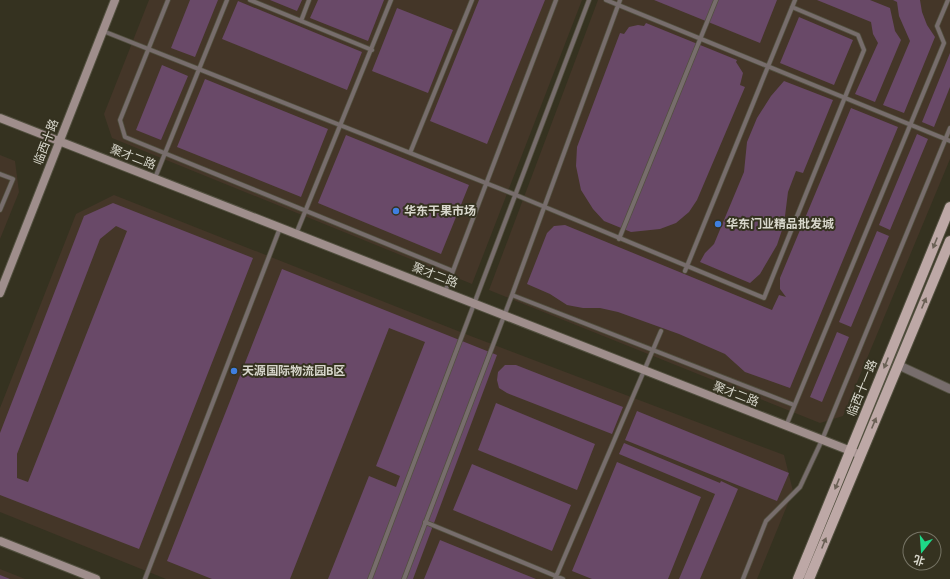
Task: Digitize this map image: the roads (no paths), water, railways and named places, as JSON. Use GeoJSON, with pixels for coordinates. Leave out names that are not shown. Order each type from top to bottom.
{"type":"FeatureCollection","features":[{"type":"Feature","properties":{"kind":"main road","name":"临西十一路"},"geometry":{"type":"LineString","coordinates":[[798,579],[950,207]]}},
{"type":"Feature","properties":{"kind":"main road","name":"临西十一路"},"geometry":{"type":"LineString","coordinates":[[810,579],[950,241]]}},
{"type":"Feature","properties":{"kind":"street","name":"临西十路"},"geometry":{"type":"LineString","coordinates":[[0,293],[115,0]]}},
{"type":"Feature","properties":{"kind":"street","name":"聚才二路"},"geometry":{"type":"LineString","coordinates":[[0,118],[861,455]]}},
{"type":"Feature","properties":{"kind":"street"},"geometry":{"type":"LineString","coordinates":[[898,365],[950,389]]}},
{"type":"Feature","properties":{"kind":"street"},"geometry":{"type":"LineString","coordinates":[[0,541],[96,579]]}},
{"type":"Feature","properties":{"kind":"lane"},"geometry":{"type":"LineString","coordinates":[[168,0],[120,120],[124,136],[453,271]]}},
{"type":"Feature","properties":{"kind":"lane"},"geometry":{"type":"LineString","coordinates":[[155,178],[227,0]]}},
{"type":"Feature","properties":{"kind":"lane"},"geometry":{"type":"LineString","coordinates":[[250,0],[372,50]]}},
{"type":"Feature","properties":{"kind":"lane"},"geometry":{"type":"LineString","coordinates":[[301,21],[309,0]]}},
{"type":"Feature","properties":{"kind":"lane"},"geometry":{"type":"LineString","coordinates":[[296,234],[339,125],[392,0]]}},
{"type":"Feature","properties":{"kind":"lane"},"geometry":{"type":"LineString","coordinates":[[410,153],[472,0]]}},
{"type":"Feature","properties":{"kind":"lane"},"geometry":{"type":"LineString","coordinates":[[445,292],[556,0]]}},
{"type":"Feature","properties":{"kind":"lane"},"geometry":{"type":"LineString","coordinates":[[370,579],[589,0]]}},
{"type":"Feature","properties":{"kind":"lane"},"geometry":{"type":"LineString","coordinates":[[606,0],[950,141]]}},
{"type":"Feature","properties":{"kind":"lane"},"geometry":{"type":"LineString","coordinates":[[404,579],[545,207],[620,0]]}},
{"type":"Feature","properties":{"kind":"lane"},"geometry":{"type":"LineString","coordinates":[[619,239],[716,0]]}},
{"type":"Feature","properties":{"kind":"lane"},"geometry":{"type":"LineString","coordinates":[[686,269],[795,0]]}},
{"type":"Feature","properties":{"kind":"lane"},"geometry":{"type":"LineString","coordinates":[[786,426],[944,43],[937,26],[948,0]]}},
{"type":"Feature","properties":{"kind":"lane"},"geometry":{"type":"LineString","coordinates":[[103,31],[516,195],[686,269],[764,298],[864,50],[858,35],[792,7]]}},
{"type":"Feature","properties":{"kind":"lane"},"geometry":{"type":"LineString","coordinates":[[743,579],[766,521],[800,488],[822,440],[950,128]]}},
{"type":"Feature","properties":{"kind":"lane"},"geometry":{"type":"LineString","coordinates":[[0,174],[12,179],[0,210]]}},
{"type":"Feature","properties":{"kind":"lane"},"geometry":{"type":"LineString","coordinates":[[145,579],[280,228]]}},
{"type":"Feature","properties":{"kind":"lane"},"geometry":{"type":"LineString","coordinates":[[512,295],[794,405]]}},
{"type":"Feature","properties":{"kind":"lane"},"geometry":{"type":"LineString","coordinates":[[556,578],[661,331]]}},
{"type":"Feature","properties":{"kind":"lane"},"geometry":{"type":"LineString","coordinates":[[425,522],[556,578],[563,579]]}},
{"type":"Feature","properties":{"kind":"place","name":"华东干果市场"},"geometry":{"type":"Point","coordinates":[396,211]}},
{"type":"Feature","properties":{"kind":"place","name":"华东门业精品批发城"},"geometry":{"type":"Point","coordinates":[718,224]}},
{"type":"Feature","properties":{"kind":"place","name":"天源国际物流园B区"},"geometry":{"type":"Point","coordinates":[234,371]}}]}
